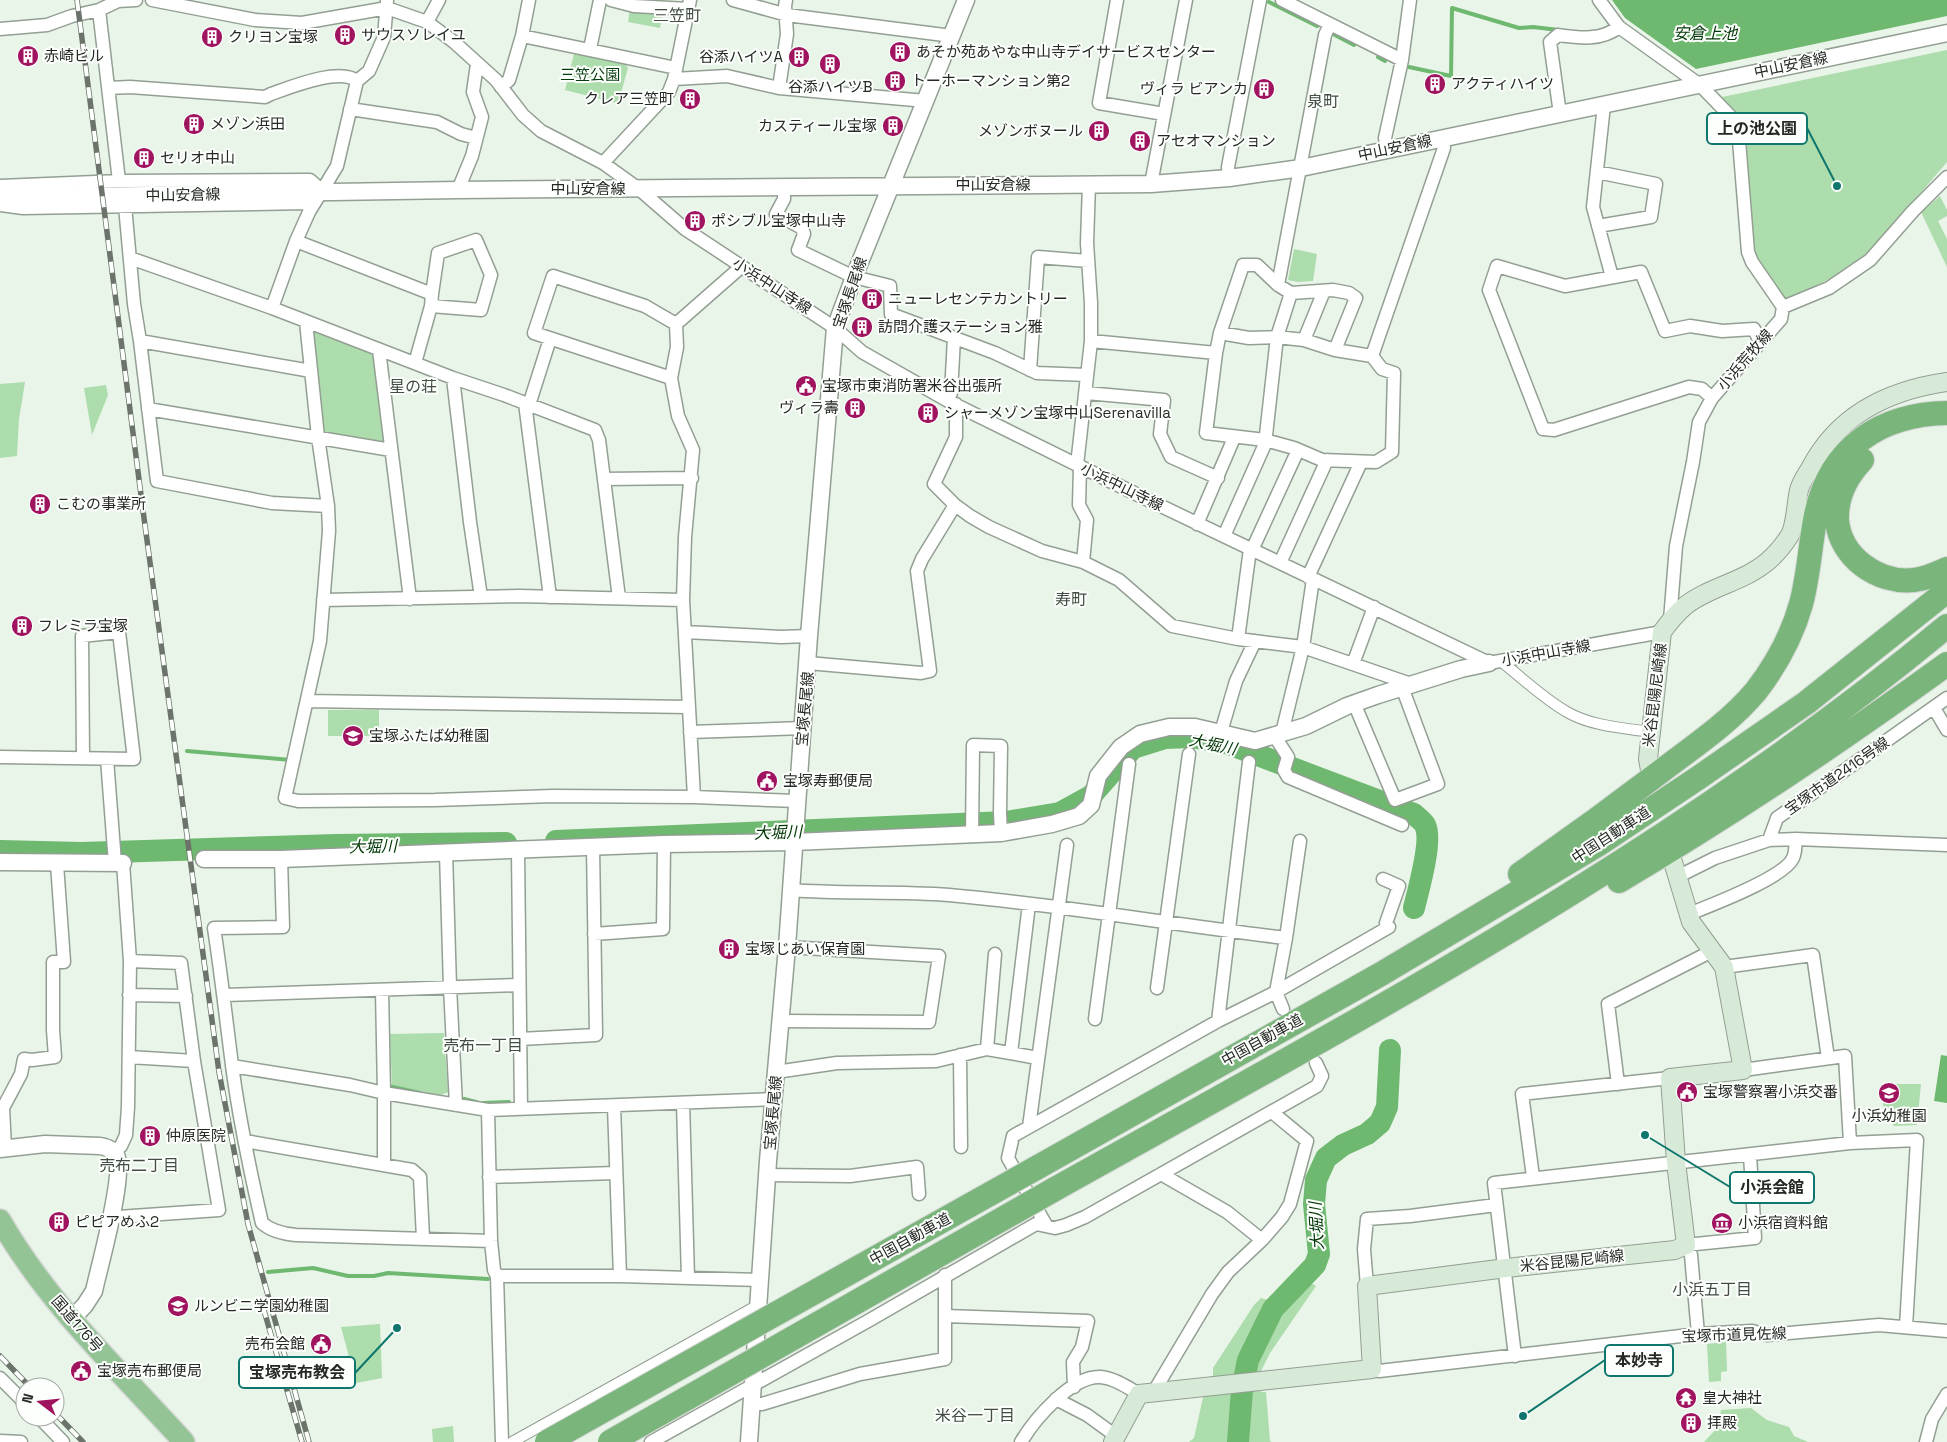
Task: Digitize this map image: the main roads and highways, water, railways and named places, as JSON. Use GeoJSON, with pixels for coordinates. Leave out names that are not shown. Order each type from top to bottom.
{"type":"FeatureCollection","features":[{"type":"Feature","properties":{"kind":"highway"},"geometry":{"type":"LineString","coordinates":[[1381,974],[1506,883],[1581,832],[1723,725],[1754,693],[1775,664],[1785,646],[1801,604],[1816,513],[1830,476],[1844,455],[1884,424],[1916,414],[1947,413]]}},
{"type":"Feature","properties":{"kind":"highway"},"geometry":{"type":"LineString","coordinates":[[1947,428],[1933,428],[1898,435],[1884,442],[1868,454],[1854,468],[1845,484],[1839,500],[1837,518],[1840,533],[1850,552],[1860,564],[1879,575],[1896,580],[1912,580],[1927,578],[1947,569]]}},
{"type":"Feature","properties":{"kind":"highway","name":"中国自動車道"},"geometry":{"type":"LineString","coordinates":[[547,1442],[1381,974],[1598,844],[1806,703],[1947,591]]}},
{"type":"Feature","properties":{"kind":"highway","name":"中国自動車道"},"geometry":{"type":"LineString","coordinates":[[610,1442],[1336,1032],[1521,923],[1702,808],[1820,724],[1910,657],[1947,626]]}},
{"type":"Feature","properties":{"kind":"highway"},"geometry":{"type":"LineString","coordinates":[[1336,1032],[1451,974],[1564,913],[1696,835],[1870,719],[1947,664]]}},
{"type":"Feature","properties":{"kind":"highway","name":"国道176号"},"geometry":{"type":"LineString","coordinates":[[1,1224],[40,1279],[72,1319],[184,1442]]}},
{"type":"Feature","properties":{"kind":"main road","name":"米谷昆陽尼崎線"},"geometry":{"type":"LineString","coordinates":[[1650,770],[1648,759],[1650,732],[1666,626],[1686,605],[1744,576],[1768,561],[1791,534],[1799,488],[1818,453],[1844,425],[1867,407],[1898,394],[1920,386],[1947,382]]}},
{"type":"Feature","properties":{"kind":"main road","name":"米谷昆陽尼崎線"},"geometry":{"type":"LineString","coordinates":[[1115,1439],[1146,1393],[1372,1369],[1367,1286],[1506,1268],[1675,1250],[1686,1245],[1676,1162],[1670,1078],[1743,1070],[1724,968],[1691,922],[1675,869]]}},
{"type":"Feature","properties":{"kind":"water","name":"安倉上池"},"geometry":{"type":"Polygon","coordinates":[[[1612,0],[1947,0],[1947,16],[1696,69],[1625,18],[1612,0]]]}},
{"type":"Feature","properties":{"kind":"water"},"geometry":{"type":"Polygon","coordinates":[[[1941,1055],[1947,1056],[1947,1103],[1934,1101],[1941,1055]]]}},
{"type":"Feature","properties":{"kind":"waterway"},"geometry":{"type":"LineString","coordinates":[[1269,2],[1317,26]]}},
{"type":"Feature","properties":{"kind":"waterway"},"geometry":{"type":"LineString","coordinates":[[1409,67],[1451,76],[1452,8],[1519,28],[1533,27],[1559,30]]}},
{"type":"Feature","properties":{"kind":"waterway"},"geometry":{"type":"LineString","coordinates":[[1335,35],[1354,45]]}},
{"type":"Feature","properties":{"kind":"waterway"},"geometry":{"type":"LineString","coordinates":[[1378,57],[1385,61]]}},
{"type":"Feature","properties":{"kind":"waterway","name":"大堀川"},"geometry":{"type":"LineString","coordinates":[[556,841],[1006,822],[1060,813],[1091,796],[1133,748],[1165,738],[1191,737],[1226,743],[1414,814],[1425,825],[1427,832],[1424,866],[1414,908]]}},
{"type":"Feature","properties":{"kind":"waterway"},"geometry":{"type":"LineString","coordinates":[[187,751],[291,760]]}},
{"type":"Feature","properties":{"kind":"waterway","name":"大堀川"},"geometry":{"type":"LineString","coordinates":[[0,851],[81,853],[337,845],[506,843]]}},
{"type":"Feature","properties":{"kind":"waterway","name":"大堀川"},"geometry":{"type":"LineString","coordinates":[[1238,1442],[1242,1390],[1248,1360],[1273,1309],[1315,1265],[1319,1254],[1314,1204],[1316,1180],[1326,1158],[1343,1145],[1367,1134],[1380,1123],[1387,1107],[1390,1050]]}},
{"type":"Feature","properties":{"kind":"waterway"},"geometry":{"type":"LineString","coordinates":[[388,1086],[420,1093]]}},
{"type":"Feature","properties":{"kind":"waterway"},"geometry":{"type":"LineString","coordinates":[[464,1099],[476,1102]]}},
{"type":"Feature","properties":{"kind":"waterway"},"geometry":{"type":"LineString","coordinates":[[483,1103],[509,1102]]}},
{"type":"Feature","properties":{"kind":"waterway"},"geometry":{"type":"LineString","coordinates":[[268,1272],[313,1268],[348,1276],[374,1276],[388,1273],[488,1279]]}},
{"type":"Feature","properties":{"kind":"railway"},"geometry":{"type":"LineString","coordinates":[[77,0],[144,518],[219,1072],[248,1224],[309,1442]]}},
{"type":"Feature","properties":{"kind":"railway"},"geometry":{"type":"LineString","coordinates":[[263,1307],[302,1442]]}},
{"type":"Feature","properties":{"kind":"railway"},"geometry":{"type":"LineString","coordinates":[[0,1356],[20,1377]]}},
{"type":"Feature","properties":{"kind":"railway"},"geometry":{"type":"LineString","coordinates":[[65,1423],[83,1442]]}},
{"type":"Feature","properties":{"kind":"place","name":"サウスソレイユ"},"geometry":{"type":"Point","coordinates":[345,35]}},
{"type":"Feature","properties":{"kind":"place","name":"クリヨン宝塚"},"geometry":{"type":"Point","coordinates":[212,37]}},
{"type":"Feature","properties":{"kind":"place","name":"あそか苑あやな中山寺デイサービスセンター"},"geometry":{"type":"Point","coordinates":[900,52]}},
{"type":"Feature","properties":{"kind":"place","name":"赤崎ビル"},"geometry":{"type":"Point","coordinates":[28,56]}},
{"type":"Feature","properties":{"kind":"place","name":"谷添ハイツA"},"geometry":{"type":"Point","coordinates":[799,57]}},
{"type":"Feature","properties":{"kind":"place","name":"谷添ハイツB"},"geometry":{"type":"Point","coordinates":[830,64]}},
{"type":"Feature","properties":{"kind":"place","name":"トーホーマンション第2"},"geometry":{"type":"Point","coordinates":[895,81]}},
{"type":"Feature","properties":{"kind":"place","name":"アクティハイツ"},"geometry":{"type":"Point","coordinates":[1435,84]}},
{"type":"Feature","properties":{"kind":"place","name":"ヴィラ ビアンカ"},"geometry":{"type":"Point","coordinates":[1264,89]}},
{"type":"Feature","properties":{"kind":"place","name":"クレア三笠町"},"geometry":{"type":"Point","coordinates":[690,99]}},
{"type":"Feature","properties":{"kind":"place","name":"メゾン浜田"},"geometry":{"type":"Point","coordinates":[194,124]}},
{"type":"Feature","properties":{"kind":"place","name":"カスティール宝塚"},"geometry":{"type":"Point","coordinates":[893,126]}},
{"type":"Feature","properties":{"kind":"place","name":"メゾンボヌール"},"geometry":{"type":"Point","coordinates":[1099,131]}},
{"type":"Feature","properties":{"kind":"place","name":"アセオマンション"},"geometry":{"type":"Point","coordinates":[1140,141]}},
{"type":"Feature","properties":{"kind":"place","name":"セリオ中山"},"geometry":{"type":"Point","coordinates":[144,158]}},
{"type":"Feature","properties":{"kind":"place","name":"上の池公園"},"geometry":{"type":"Point","coordinates":[1837,186]}},
{"type":"Feature","properties":{"kind":"place","name":"ポシブル宝塚中山寺"},"geometry":{"type":"Point","coordinates":[695,221]}},
{"type":"Feature","properties":{"kind":"place","name":"ニューレセンテカントリー"},"geometry":{"type":"Point","coordinates":[872,299]}},
{"type":"Feature","properties":{"kind":"place","name":"訪問介護ステーション雅"},"geometry":{"type":"Point","coordinates":[862,327]}},
{"type":"Feature","properties":{"kind":"place","name":"宝塚市東消防署米谷出張所"},"geometry":{"type":"Point","coordinates":[806,386]}},
{"type":"Feature","properties":{"kind":"place","name":"ヴィラ壽"},"geometry":{"type":"Point","coordinates":[855,408]}},
{"type":"Feature","properties":{"kind":"place","name":"シャーメゾン宝塚中山Serenavilla"},"geometry":{"type":"Point","coordinates":[928,413]}},
{"type":"Feature","properties":{"kind":"place","name":"こむの事業所"},"geometry":{"type":"Point","coordinates":[40,504]}},
{"type":"Feature","properties":{"kind":"place","name":"フレミラ宝塚"},"geometry":{"type":"Point","coordinates":[22,626]}},
{"type":"Feature","properties":{"kind":"place","name":"宝塚ふたば幼稚園"},"geometry":{"type":"Point","coordinates":[353,736]}},
{"type":"Feature","properties":{"kind":"place","name":"宝塚寿郵便局"},"geometry":{"type":"Point","coordinates":[767,781]}},
{"type":"Feature","properties":{"kind":"place","name":"宝塚じあい保育園"},"geometry":{"type":"Point","coordinates":[729,949]}},
{"type":"Feature","properties":{"kind":"place","name":"宝塚警察署小浜交番"},"geometry":{"type":"Point","coordinates":[1687,1092]}},
{"type":"Feature","properties":{"kind":"place","name":"小浜幼稚園"},"geometry":{"type":"Point","coordinates":[1889,1093]}},
{"type":"Feature","properties":{"kind":"place","name":"小浜会館"},"geometry":{"type":"Point","coordinates":[1645,1135]}},
{"type":"Feature","properties":{"kind":"place","name":"仲原医院"},"geometry":{"type":"Point","coordinates":[150,1136]}},
{"type":"Feature","properties":{"kind":"place","name":"ピピアめふ2"},"geometry":{"type":"Point","coordinates":[59,1222]}},
{"type":"Feature","properties":{"kind":"place","name":"小浜宿資料館"},"geometry":{"type":"Point","coordinates":[1722,1223]}},
{"type":"Feature","properties":{"kind":"place","name":"ルンビニ学園幼稚園"},"geometry":{"type":"Point","coordinates":[178,1306]}},
{"type":"Feature","properties":{"kind":"place","name":"宝塚売布教会"},"geometry":{"type":"Point","coordinates":[397,1328]}},
{"type":"Feature","properties":{"kind":"place","name":"売布会館"},"geometry":{"type":"Point","coordinates":[321,1344]}},
{"type":"Feature","properties":{"kind":"place","name":"宝塚売布郵便局"},"geometry":{"type":"Point","coordinates":[81,1371]}},
{"type":"Feature","properties":{"kind":"place","name":"皇大神社"},"geometry":{"type":"Point","coordinates":[1686,1398]}},
{"type":"Feature","properties":{"kind":"place","name":"本妙寺"},"geometry":{"type":"Point","coordinates":[1523,1416]}},
{"type":"Feature","properties":{"kind":"place","name":"拝殿"},"geometry":{"type":"Point","coordinates":[1691,1423]}},
{"type":"Feature","properties":{"kind":"district","name":"三笠町"},"geometry":{"type":"Point","coordinates":[677,15]}},
{"type":"Feature","properties":{"kind":"district","name":"泉町"},"geometry":{"type":"Point","coordinates":[1323,101]}},
{"type":"Feature","properties":{"kind":"district","name":"星の荘"},"geometry":{"type":"Point","coordinates":[413,386]}},
{"type":"Feature","properties":{"kind":"district","name":"寿町"},"geometry":{"type":"Point","coordinates":[1071,599]}},
{"type":"Feature","properties":{"kind":"district","name":"売布一丁目"},"geometry":{"type":"Point","coordinates":[483,1045]}},
{"type":"Feature","properties":{"kind":"district","name":"売布二丁目"},"geometry":{"type":"Point","coordinates":[139,1165]}},
{"type":"Feature","properties":{"kind":"district","name":"小浜五丁目"},"geometry":{"type":"Point","coordinates":[1712,1289]}},
{"type":"Feature","properties":{"kind":"district","name":"米谷一丁目"},"geometry":{"type":"Point","coordinates":[975,1415]}},
{"type":"Feature","properties":{"kind":"park label","name":"三笠公園"},"geometry":{"type":"Point","coordinates":[590,75]}}]}
